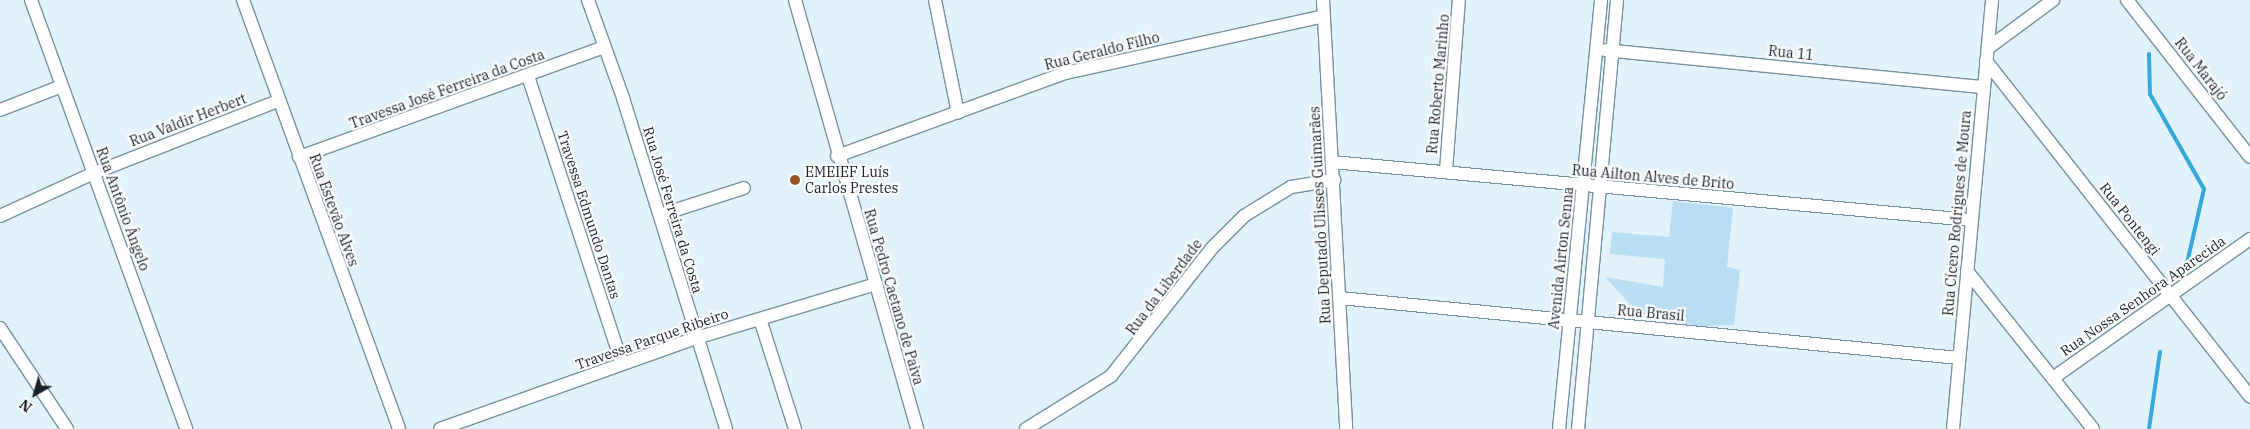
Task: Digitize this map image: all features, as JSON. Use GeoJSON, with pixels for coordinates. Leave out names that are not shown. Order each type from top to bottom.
{"type":"FeatureCollection","features":[{"type":"Feature","properties":{"kind":"street","name":"Rua Antônio Ângelo"},"geometry":{"type":"LineString","coordinates":[[31,0],[186,429]]}},
{"type":"Feature","properties":{"kind":"street","name":"Rua Estevão Alves"},"geometry":{"type":"LineString","coordinates":[[243,0],[278,101],[399,429]]}},
{"type":"Feature","properties":{"kind":"street","name":"Rua José Ferreira da Costa"},"geometry":{"type":"LineString","coordinates":[[588,0],[660,215],[696,338],[726,429]]}},
{"type":"Feature","properties":{"kind":"street","name":"Rua Pedro Caetano de Paiva"},"geometry":{"type":"LineString","coordinates":[[794,0],[837,156],[917,429]]}},
{"type":"Feature","properties":{"kind":"street"},"geometry":{"type":"LineString","coordinates":[[934,0],[958,113]]}},
{"type":"Feature","properties":{"kind":"street","name":"Rua Deputado Ulisses Guimarães"},"geometry":{"type":"LineString","coordinates":[[1323,0],[1346,429]]}},
{"type":"Feature","properties":{"kind":"street","name":"Rua Roberto Marinho"},"geometry":{"type":"LineString","coordinates":[[1446,171],[1459,0]]}},
{"type":"Feature","properties":{"kind":"street","name":"Avenida Airton Senna"},"geometry":{"type":"LineString","coordinates":[[1559,429],[1601,0]]}},
{"type":"Feature","properties":{"kind":"street"},"geometry":{"type":"LineString","coordinates":[[1578,429],[1618,0]]}},
{"type":"Feature","properties":{"kind":"street","name":"Rua Cícero Rodrigues de Moura"},"geometry":{"type":"LineString","coordinates":[[1953,429],[1992,0]]}},
{"type":"Feature","properties":{"kind":"street"},"geometry":{"type":"LineString","coordinates":[[1988,48],[2053,0]]}},
{"type":"Feature","properties":{"kind":"street","name":"Rua Marajó"},"geometry":{"type":"LineString","coordinates":[[2128,0],[2250,157]]}},
{"type":"Feature","properties":{"kind":"street","name":"Rua Geraldo Filho"},"geometry":{"type":"LineString","coordinates":[[837,156],[1066,73],[1324,16]]}},
{"type":"Feature","properties":{"kind":"street","name":"Travessa José Ferreira da Costa"},"geometry":{"type":"LineString","coordinates":[[300,157],[604,47]]}},
{"type":"Feature","properties":{"kind":"street","name":"Rua 11"},"geometry":{"type":"LineString","coordinates":[[1596,49],[1983,87]]}},
{"type":"Feature","properties":{"kind":"street","name":"Rua Pontengi"},"geometry":{"type":"LineString","coordinates":[[1986,61],[2250,397]]}},
{"type":"Feature","properties":{"kind":"street","name":"Travessa Edmundo Dantas"},"geometry":{"type":"LineString","coordinates":[[528,76],[622,364]]}},
{"type":"Feature","properties":{"kind":"street"},"geometry":{"type":"LineString","coordinates":[[0,110],[62,86]]}},
{"type":"Feature","properties":{"kind":"street","name":"Rua Valdir Herbert"},"geometry":{"type":"LineString","coordinates":[[0,216],[94,172],[278,101]]}},
{"type":"Feature","properties":{"kind":"street","name":"Rua Ailton Alves de Brito"},"geometry":{"type":"LineString","coordinates":[[1332,162],[1446,171],[1583,187],[1971,220]]}},
{"type":"Feature","properties":{"kind":"street","name":"Rua da Liberdade"},"geometry":{"type":"LineString","coordinates":[[1026,429],[1111,376],[1213,247],[1244,216],[1291,188],[1334,180]]}},
{"type":"Feature","properties":{"kind":"street"},"geometry":{"type":"LineString","coordinates":[[660,215],[744,188]]}},
{"type":"Feature","properties":{"kind":"street","name":"Rua Nossa Senhora Aparecida"},"geometry":{"type":"LineString","coordinates":[[2053,378],[2250,239]]}},
{"type":"Feature","properties":{"kind":"street"},"geometry":{"type":"LineString","coordinates":[[1967,272],[2092,429]]}},
{"type":"Feature","properties":{"kind":"street","name":"Travessa Parque Ribeiro"},"geometry":{"type":"LineString","coordinates":[[440,429],[696,338],[876,284]]}},
{"type":"Feature","properties":{"kind":"street","name":"Rua Brasil"},"geometry":{"type":"LineString","coordinates":[[1340,298],[1959,358]]}},
{"type":"Feature","properties":{"kind":"street"},"geometry":{"type":"LineString","coordinates":[[760,319],[795,429]]}},
{"type":"Feature","properties":{"kind":"street"},"geometry":{"type":"LineString","coordinates":[[0,328],[67,429]]}},
{"type":"Feature","properties":{"kind":"shaded area"},"geometry":{"type":"Polygon","coordinates":[[[1673,201],[1733,208],[1727,267],[1740,270],[1734,325],[1700,326],[1642,317],[1605,277],[1663,287],[1665,259],[1610,254],[1612,232],[1669,237],[1673,201]]]}},
{"type":"Feature","properties":{"kind":"waterway"},"geometry":{"type":"LineString","coordinates":[[2149,54],[2150,94],[2204,189],[2185,272]]}},
{"type":"Feature","properties":{"kind":"waterway"},"geometry":{"type":"LineString","coordinates":[[2149,429],[2160,352]]}},
{"type":"Feature","properties":{"kind":"place","name":"EMEIEF Luís Carlos Prestes"},"geometry":{"type":"Point","coordinates":[795,180]}}]}
